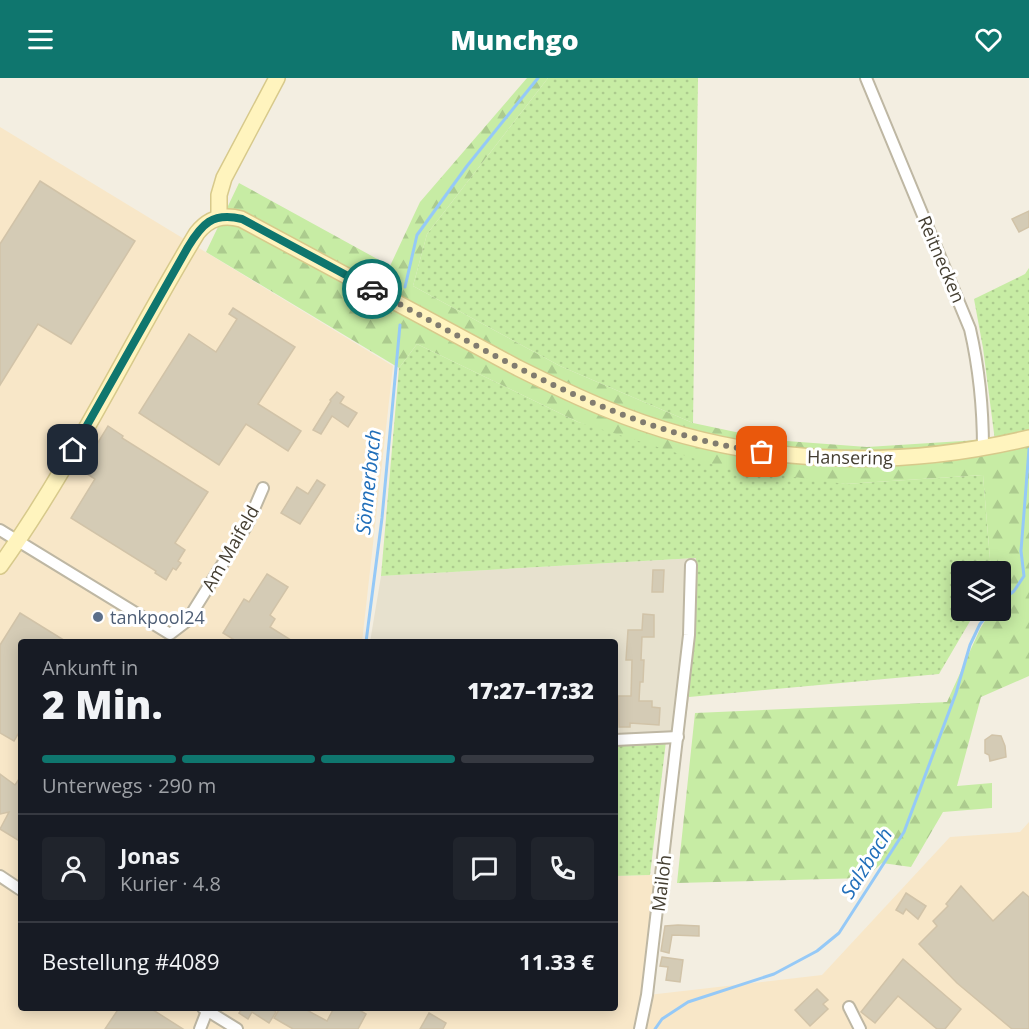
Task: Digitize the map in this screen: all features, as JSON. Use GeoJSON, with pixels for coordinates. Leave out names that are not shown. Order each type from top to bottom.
{"type":"FeatureCollection","features":[{"type":"Feature","properties":{"kind":"street"},"geometry":{"type":"LineString","coordinates":[[0,566],[18,541],[73,450],[197,233],[206,223],[219,218],[219,195],[224,178],[277,78]]}},
{"type":"Feature","properties":{"kind":"street","name":"Reitnecken"},"geometry":{"type":"LineString","coordinates":[[866,78],[970,329],[976,355],[983,423],[983,449]]}},
{"type":"Feature","properties":{"kind":"street","name":"Hansering"},"geometry":{"type":"LineString","coordinates":[[219,218],[226,216],[242,219],[518,368],[605,409],[654,426],[739,448],[828,459],[932,456],[983,449],[1029,438]]}},
{"type":"Feature","properties":{"kind":"street","name":"Am Maifeld"},"geometry":{"type":"LineString","coordinates":[[0,530],[170,634],[187,621],[247,525],[263,488]]}},
{"type":"Feature","properties":{"kind":"street","name":"Mailoh"},"geometry":{"type":"LineString","coordinates":[[640,1029],[647,995],[678,737],[689,635],[691,565]]}},
{"type":"Feature","properties":{"kind":"street"},"geometry":{"type":"LineString","coordinates":[[618,740],[678,737]]}},
{"type":"Feature","properties":{"kind":"street"},"geometry":{"type":"LineString","coordinates":[[0,876],[18,888]]}},
{"type":"Feature","properties":{"kind":"street"},"geometry":{"type":"LineString","coordinates":[[849,1007],[860,1029]]}},
{"type":"Feature","properties":{"kind":"street"},"geometry":{"type":"LineString","coordinates":[[200,1029],[204,1011]]}},
{"type":"Feature","properties":{"kind":"street"},"geometry":{"type":"LineString","coordinates":[[208,1011],[237,1029]]}},
{"type":"Feature","properties":{"kind":"shaded area"},"geometry":{"type":"Polygon","coordinates":[[[0,127],[393,366],[362,639],[18,639],[18,1011],[618,1011],[618,876],[662,875],[648,995],[822,975],[950,837],[1020,832],[1029,822],[1029,1029],[0,1029],[0,127]]]}},
{"type":"Feature","properties":{"kind":"shaded area"},"geometry":{"type":"Polygon","coordinates":[[[697,558],[689,697],[684,733],[666,741],[618,744],[618,639],[370,639],[381,576],[697,558]]]}},
{"type":"Feature","properties":{"kind":"green space"},"geometry":{"type":"Polygon","coordinates":[[[527,78],[548,78],[427,234],[413,286],[560,366],[693,423],[773,440],[867,447],[995,441],[1029,431],[1029,676],[981,697],[957,786],[992,783],[992,808],[943,812],[911,867],[882,863],[865,878],[677,883],[695,713],[947,702],[985,621],[1011,621],[1011,561],[990,561],[983,475],[845,484],[721,467],[578,422],[417,344],[399,368],[206,252],[239,183],[390,266],[420,202],[527,78]]]}},
{"type":"Feature","properties":{"kind":"green space"},"geometry":{"type":"Polygon","coordinates":[[[548,78],[698,78],[693,423],[560,366],[413,286],[427,234],[548,78]]]}},
{"type":"Feature","properties":{"kind":"green space"},"geometry":{"type":"Polygon","coordinates":[[[1029,268],[1029,431],[995,441],[974,299],[1025,274],[1029,268]]]}},
{"type":"Feature","properties":{"kind":"green space"},"geometry":{"type":"Polygon","coordinates":[[[417,344],[578,422],[845,484],[983,475],[990,561],[951,561],[951,621],[970,621],[939,674],[689,697],[696,558],[381,576],[399,368],[417,344]]]}},
{"type":"Feature","properties":{"kind":"green space"},"geometry":{"type":"Polygon","coordinates":[[[666,741],[650,875],[618,876],[618,744],[666,741]]]}},
{"type":"Feature","properties":{"kind":"building"},"geometry":{"type":"Polygon","coordinates":[[[40,181],[135,241],[71,344],[38,324],[0,385],[0,244],[40,181]]]}},
{"type":"Feature","properties":{"kind":"building"},"geometry":{"type":"Polygon","coordinates":[[[1029,211],[1029,227],[1019,232],[1012,219],[1029,211]]]}},
{"type":"Feature","properties":{"kind":"building"},"geometry":{"type":"Polygon","coordinates":[[[233,308],[295,347],[258,404],[301,431],[288,451],[246,424],[219,465],[139,413],[189,334],[216,352],[237,319],[229,314],[233,308]]]}},
{"type":"Feature","properties":{"kind":"building"},"geometry":{"type":"Polygon","coordinates":[[[337,392],[344,397],[340,403],[357,413],[348,427],[332,416],[321,434],[313,430],[330,400],[337,392]]]}},
{"type":"Feature","properties":{"kind":"building"},"geometry":{"type":"Polygon","coordinates":[[[108,426],[123,436],[122,438],[208,492],[175,543],[185,550],[178,561],[181,563],[176,570],[173,568],[166,580],[155,573],[156,571],[71,518],[95,479],[81,470],[108,426]]]}},
{"type":"Feature","properties":{"kind":"building"},"geometry":{"type":"Polygon","coordinates":[[[317,480],[325,485],[300,524],[281,513],[297,487],[308,494],[317,480]]]}},
{"type":"Feature","properties":{"kind":"building"},"geometry":{"type":"Polygon","coordinates":[[[653,570],[664,570],[663,592],[652,592],[653,570]]]}},
{"type":"Feature","properties":{"kind":"building"},"geometry":{"type":"Polygon","coordinates":[[[267,574],[288,587],[270,615],[275,619],[270,627],[289,639],[233,639],[223,633],[244,599],[249,602],[267,574]]]}},
{"type":"Feature","properties":{"kind":"building"},"geometry":{"type":"Polygon","coordinates":[[[20,613],[62,639],[18,639],[18,734],[14,741],[0,733],[0,645],[20,613]]]}},
{"type":"Feature","properties":{"kind":"building"},"geometry":{"type":"Polygon","coordinates":[[[643,614],[654,615],[654,637],[642,637],[643,682],[640,682],[639,701],[652,701],[652,707],[660,708],[659,725],[630,723],[630,727],[619,727],[618,696],[631,696],[632,660],[626,660],[628,630],[642,630],[643,614]]]}},
{"type":"Feature","properties":{"kind":"building"},"geometry":{"type":"Polygon","coordinates":[[[992,735],[1001,736],[1006,757],[990,761],[989,755],[985,753],[985,740],[992,735]]]}},
{"type":"Feature","properties":{"kind":"building"},"geometry":{"type":"Polygon","coordinates":[[[0,774],[15,785],[18,780],[18,840],[0,829],[9,812],[0,814],[0,774]]]}},
{"type":"Feature","properties":{"kind":"building"},"geometry":{"type":"Polygon","coordinates":[[[961,886],[993,921],[1023,892],[1029,897],[1029,1029],[1012,1029],[957,983],[919,944],[937,926],[933,921],[948,906],[946,904],[961,886]]]}},
{"type":"Feature","properties":{"kind":"building"},"geometry":{"type":"Polygon","coordinates":[[[906,893],[926,906],[918,919],[906,909],[903,914],[896,910],[906,893]]]}},
{"type":"Feature","properties":{"kind":"building"},"geometry":{"type":"Polygon","coordinates":[[[665,926],[699,926],[699,936],[672,935],[669,953],[661,951],[665,926]]]}},
{"type":"Feature","properties":{"kind":"building"},"geometry":{"type":"Polygon","coordinates":[[[662,957],[683,960],[680,982],[666,980],[668,967],[660,966],[662,957]]]}},
{"type":"Feature","properties":{"kind":"building"},"geometry":{"type":"Polygon","coordinates":[[[903,959],[961,1009],[945,1029],[937,1029],[898,996],[875,1023],[861,1012],[903,959]]]}},
{"type":"Feature","properties":{"kind":"building"},"geometry":{"type":"Polygon","coordinates":[[[817,989],[828,1000],[823,1004],[828,1009],[810,1026],[795,1010],[817,989]]]}},
{"type":"Feature","properties":{"kind":"building"},"geometry":{"type":"Polygon","coordinates":[[[117,1011],[155,1011],[183,1029],[105,1029],[117,1011]]]}},
{"type":"Feature","properties":{"kind":"building"},"geometry":{"type":"Polygon","coordinates":[[[241,1011],[276,1012],[269,1023],[252,1012],[248,1019],[239,1013],[241,1011]]]}},
{"type":"Feature","properties":{"kind":"building"},"geometry":{"type":"Polygon","coordinates":[[[278,1011],[309,1011],[327,1021],[332,1011],[361,1011],[366,1014],[358,1029],[293,1029],[274,1018],[278,1011]]]}},
{"type":"Feature","properties":{"kind":"building"},"geometry":{"type":"Polygon","coordinates":[[[429,1013],[446,1023],[443,1029],[420,1029],[429,1013]]]}},
{"type":"Feature","properties":{"kind":"waterway","name":"Sönnerbach"},"geometry":{"type":"LineString","coordinates":[[405,287],[417,235],[467,166],[538,78]]}},
{"type":"Feature","properties":{"kind":"waterway","name":"Sönnerbach"},"geometry":{"type":"LineString","coordinates":[[366,639],[382,518],[400,325]]}},
{"type":"Feature","properties":{"kind":"waterway","name":"Salzbach"},"geometry":{"type":"LineString","coordinates":[[1011,593],[1024,576],[1021,551],[1029,449]]}},
{"type":"Feature","properties":{"kind":"waterway","name":"Salzbach"},"geometry":{"type":"LineString","coordinates":[[655,1029],[662,1019],[688,1002],[774,974],[817,951],[839,933],[904,832],[956,693],[970,645],[983,621]]}},
{"type":"Feature","properties":{"kind":"way so far"},"geometry":{"type":"LineString","coordinates":[[372,289],[518,368],[605,409],[696,439],[762,452]]}},
{"type":"Feature","properties":{"kind":"place","name":"tankpool24"},"geometry":{"type":"Point","coordinates":[98,617]}},
{"type":"Feature","properties":{"kind":"route"},"geometry":{"type":"LineString","coordinates":[[73,450],[188,247],[201,227],[212,219],[226,216],[242,219],[372,289]]}}]}
